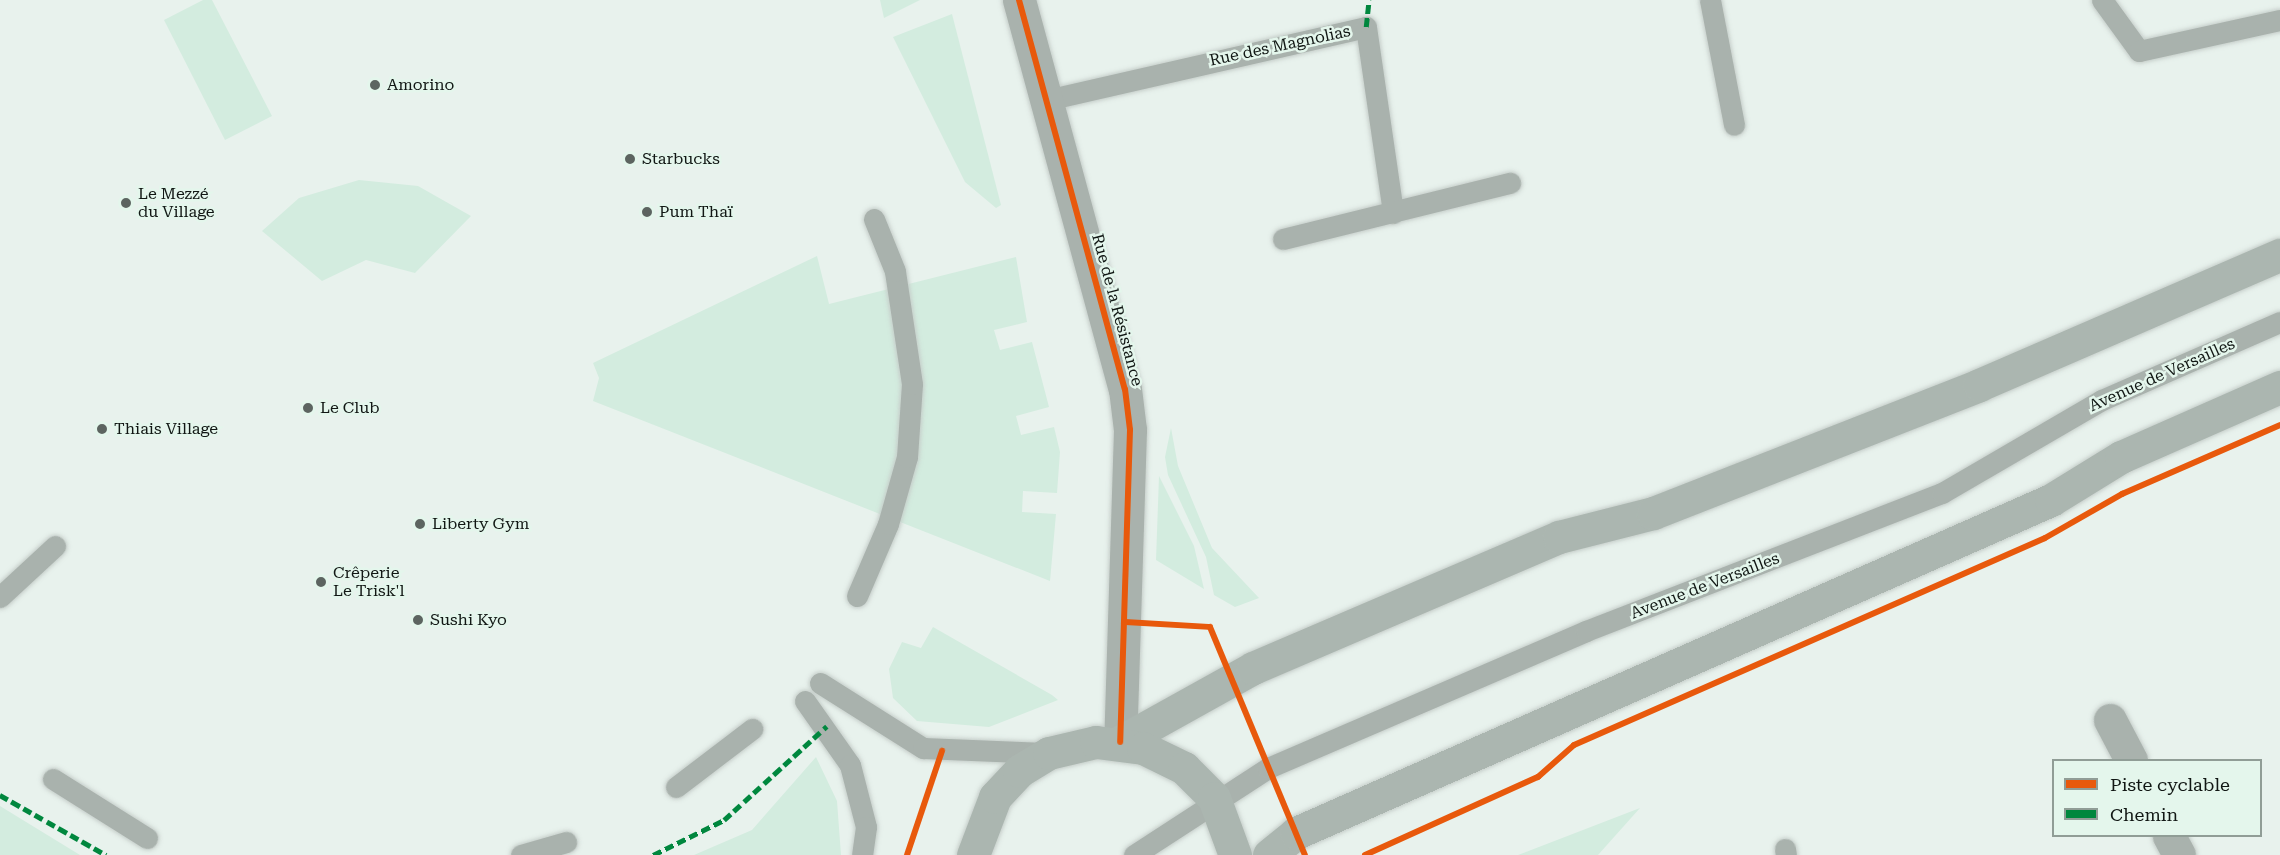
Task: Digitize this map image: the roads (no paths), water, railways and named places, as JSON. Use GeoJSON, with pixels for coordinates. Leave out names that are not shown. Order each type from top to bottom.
{"type":"FeatureCollection","features":[{"type":"Feature","properties":{"kind":"main road"},"geometry":{"type":"LineString","coordinates":[[1120,742],[1253,668],[1559,537],[1653,513],[1979,385],[2280,255]]}},
{"type":"Feature","properties":{"kind":"main road"},"geometry":{"type":"LineString","coordinates":[[1269,855],[1296,833],[2051,500],[2121,457],[2280,387]]}},
{"type":"Feature","properties":{"kind":"main road"},"geometry":{"type":"LineString","coordinates":[[973,855],[995,797],[1019,771],[1049,753],[1096,742],[1120,742],[1164,756],[1214,798],[1234,855]]}},
{"type":"Feature","properties":{"kind":"street","name":"Rue de la Résistance"},"geometry":{"type":"LineString","coordinates":[[1019,0],[1127,410],[1120,742]]}},
{"type":"Feature","properties":{"kind":"street"},"geometry":{"type":"LineString","coordinates":[[2110,720],[2130,759]]}},
{"type":"Feature","properties":{"kind":"street"},"geometry":{"type":"LineString","coordinates":[[2170,837],[2179,855]]}},
{"type":"Feature","properties":{"kind":"lane"},"geometry":{"type":"LineString","coordinates":[[1710,0],[1734,125]]}},
{"type":"Feature","properties":{"kind":"lane"},"geometry":{"type":"LineString","coordinates":[[2102,0],[2139,51],[2280,20]]}},
{"type":"Feature","properties":{"kind":"lane","name":"Rue des Magnolias"},"geometry":{"type":"LineString","coordinates":[[1047,100],[1366,27],[1393,213]]}},
{"type":"Feature","properties":{"kind":"lane"},"geometry":{"type":"LineString","coordinates":[[1284,239],[1510,183]]}},
{"type":"Feature","properties":{"kind":"lane"},"geometry":{"type":"LineString","coordinates":[[857,596],[888,525],[907,457],[912,384],[895,271],[873,219]]}},
{"type":"Feature","properties":{"kind":"lane","name":"Avenue de Versailles"},"geometry":{"type":"LineString","coordinates":[[1134,855],[1214,798],[1292,757],[1586,631],[1942,493],[2102,400],[2280,322]]}},
{"type":"Feature","properties":{"kind":"lane"},"geometry":{"type":"LineString","coordinates":[[0,597],[55,546]]}},
{"type":"Feature","properties":{"kind":"lane"},"geometry":{"type":"LineString","coordinates":[[820,683],[923,748],[1049,753]]}},
{"type":"Feature","properties":{"kind":"lane"},"geometry":{"type":"LineString","coordinates":[[805,701],[850,765],[866,827],[862,855]]}},
{"type":"Feature","properties":{"kind":"lane"},"geometry":{"type":"LineString","coordinates":[[676,787],[752,729]]}},
{"type":"Feature","properties":{"kind":"lane"},"geometry":{"type":"LineString","coordinates":[[53,779],[147,838]]}},
{"type":"Feature","properties":{"kind":"lane"},"geometry":{"type":"LineString","coordinates":[[521,855],[566,842]]}},
{"type":"Feature","properties":{"kind":"place","name":"Amorino"},"geometry":{"type":"Point","coordinates":[375,85]}},
{"type":"Feature","properties":{"kind":"place","name":"Starbucks"},"geometry":{"type":"Point","coordinates":[630,159]}},
{"type":"Feature","properties":{"kind":"place","name":"Le Mezzé du Village"},"geometry":{"type":"Point","coordinates":[126,203]}},
{"type":"Feature","properties":{"kind":"place","name":"Pum Thaï"},"geometry":{"type":"Point","coordinates":[647,212]}},
{"type":"Feature","properties":{"kind":"place","name":"Le Club"},"geometry":{"type":"Point","coordinates":[308,408]}},
{"type":"Feature","properties":{"kind":"place","name":"Thiais Village"},"geometry":{"type":"Point","coordinates":[102,429]}},
{"type":"Feature","properties":{"kind":"place","name":"Liberty Gym"},"geometry":{"type":"Point","coordinates":[420,524]}},
{"type":"Feature","properties":{"kind":"place","name":"Crêperie Le Trisk'l"},"geometry":{"type":"Point","coordinates":[321,582]}},
{"type":"Feature","properties":{"kind":"place","name":"Sushi Kyo"},"geometry":{"type":"Point","coordinates":[418,620]}}]}
